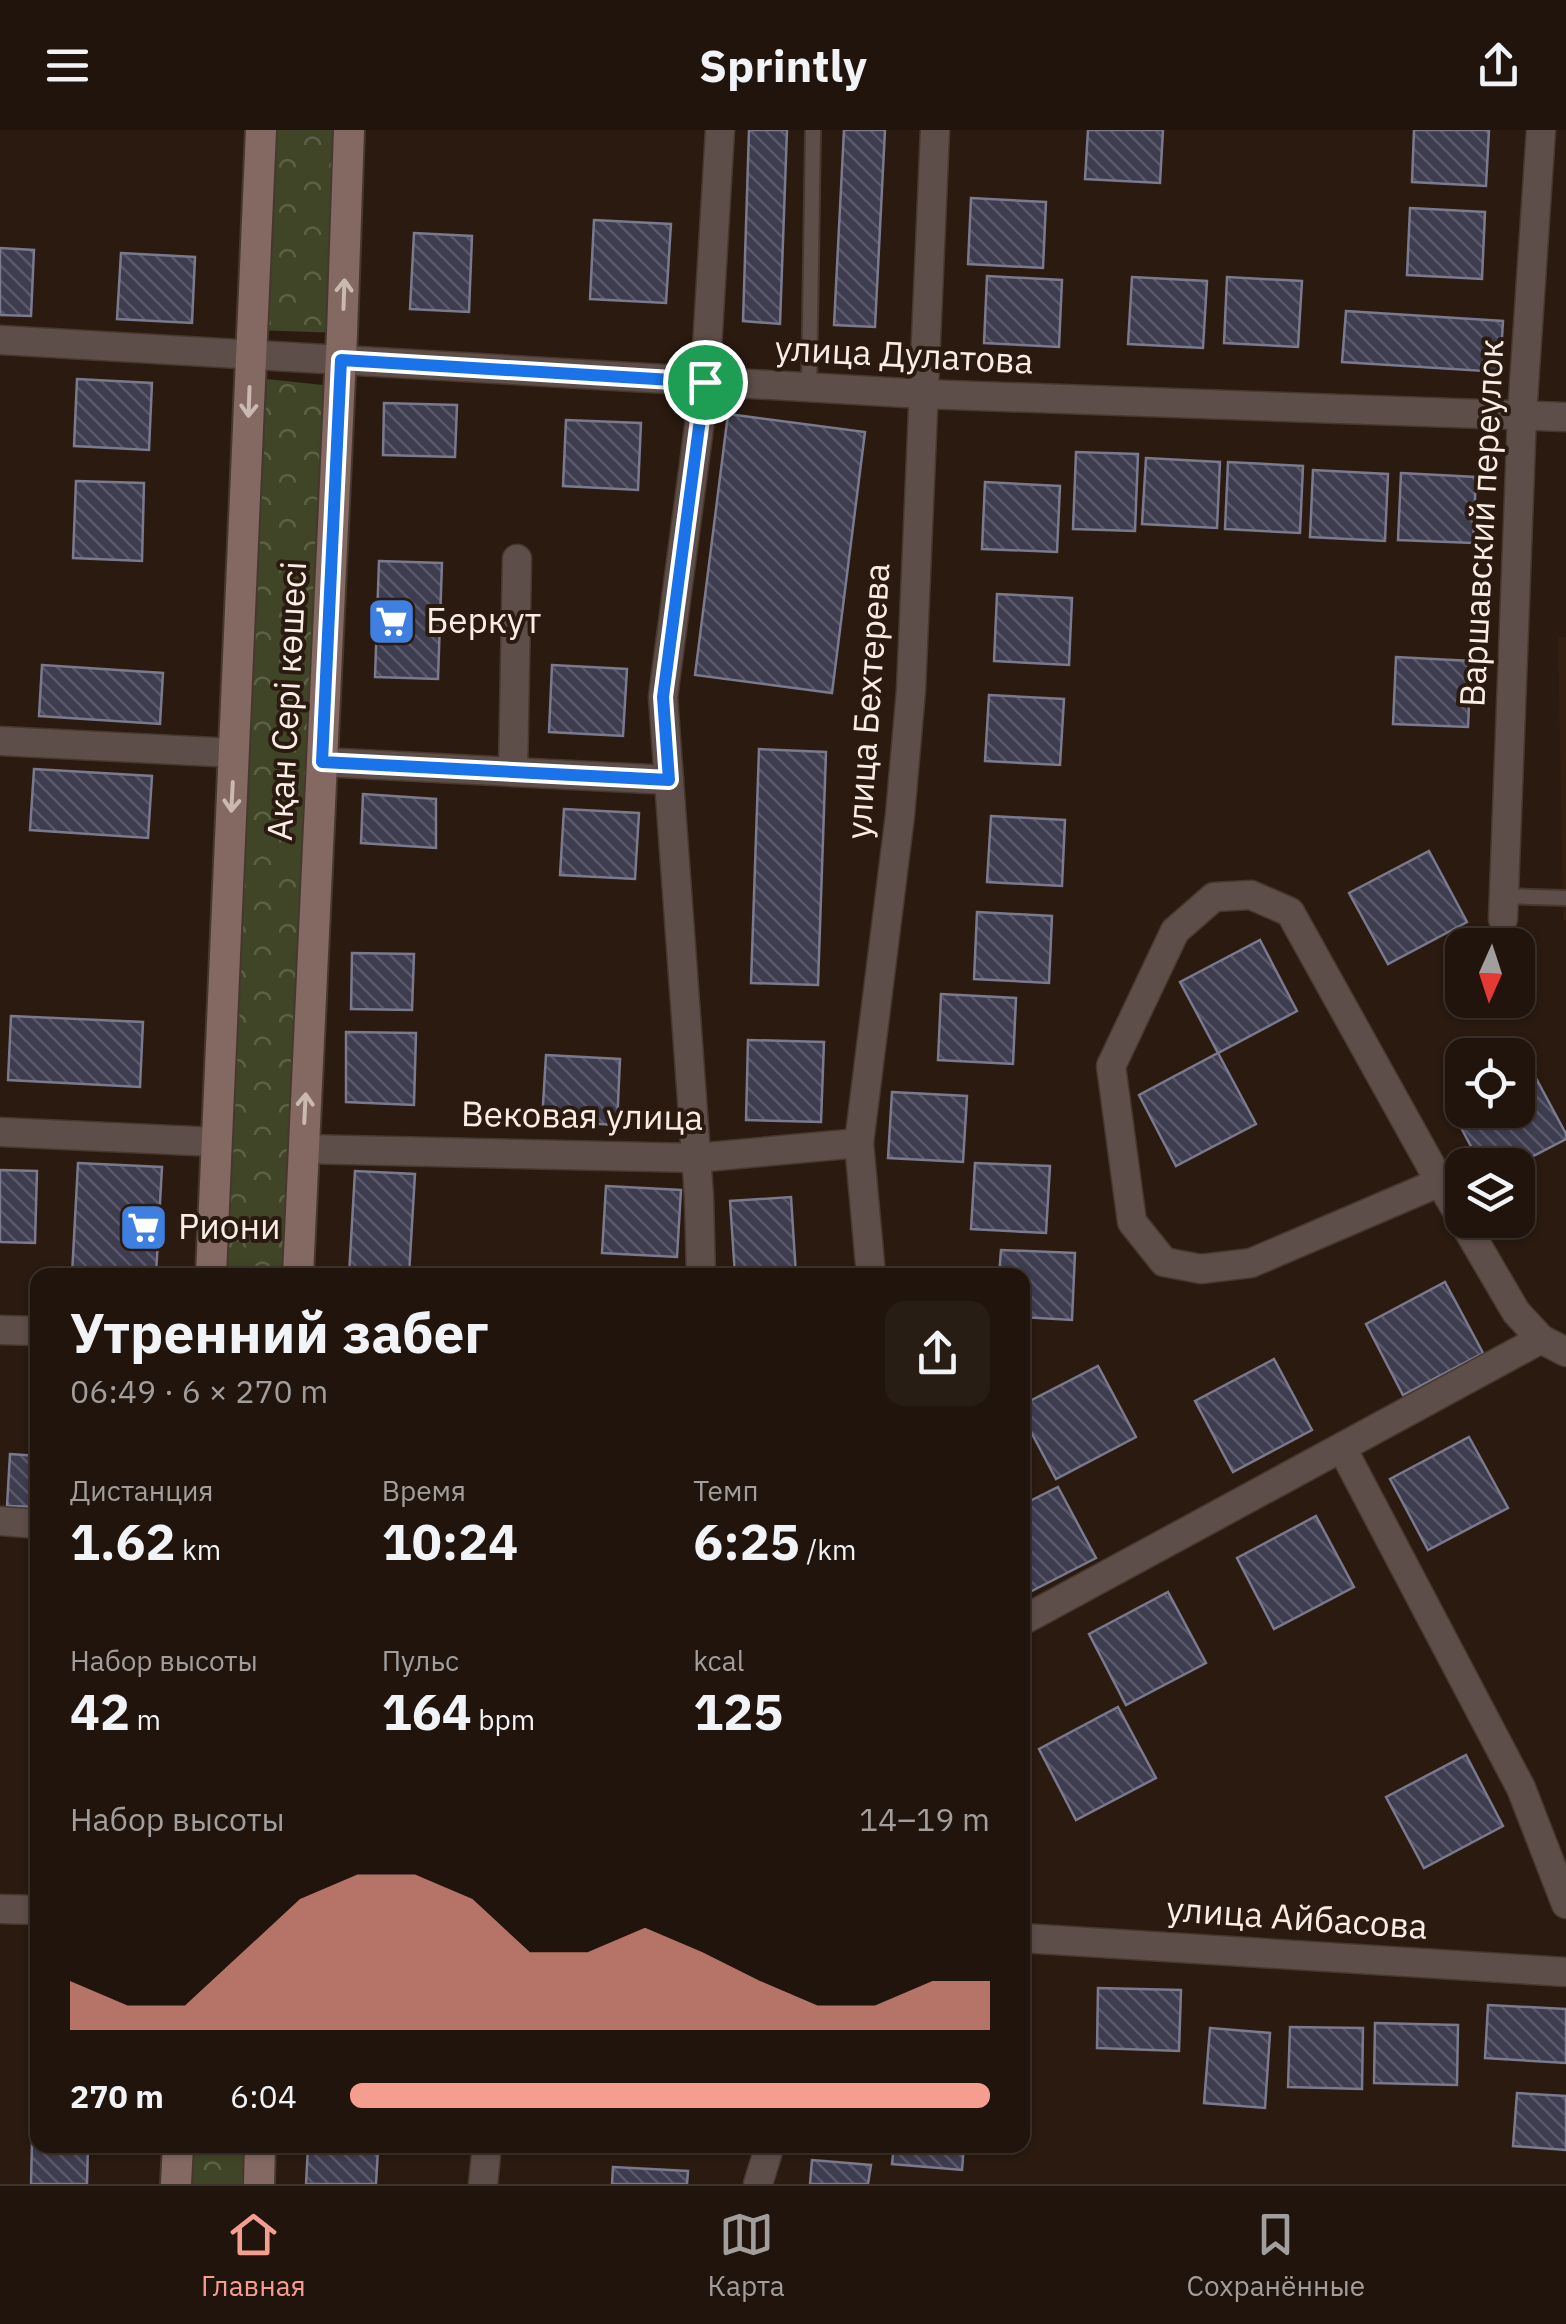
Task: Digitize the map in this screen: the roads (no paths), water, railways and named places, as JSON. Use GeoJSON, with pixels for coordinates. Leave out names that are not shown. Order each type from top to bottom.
{"type":"FeatureCollection","features":[{"type":"Feature","properties":{"kind":"street","name":"Ақан Сері көшесі"},"geometry":{"type":"LineString","coordinates":[[211,1268],[261,130]]}},
{"type":"Feature","properties":{"kind":"street","name":"Ақан Сері көшесі"},"geometry":{"type":"LineString","coordinates":[[298,1268],[349,130]]}},
{"type":"Feature","properties":{"kind":"street"},"geometry":{"type":"LineString","coordinates":[[701,1268],[663,697],[705,382],[720,130]]}},
{"type":"Feature","properties":{"kind":"street","name":"улица Бехтерева"},"geometry":{"type":"LineString","coordinates":[[870,1268],[858,1143],[900,816],[911,690],[935,130]]}},
{"type":"Feature","properties":{"kind":"street","name":"Варшавский переулок"},"geometry":{"type":"LineString","coordinates":[[1503,907],[1522,416],[1541,130]]}},
{"type":"Feature","properties":{"kind":"street","name":"улица Дулатова"},"geometry":{"type":"LineString","coordinates":[[0,340],[923,394],[1566,417]]}},
{"type":"Feature","properties":{"kind":"street"},"geometry":{"type":"LineString","coordinates":[[513,772],[517,559]]}},
{"type":"Feature","properties":{"kind":"street"},"geometry":{"type":"LineString","coordinates":[[0,741],[234,754]]}},
{"type":"Feature","properties":{"kind":"street"},"geometry":{"type":"LineString","coordinates":[[322,762],[669,780]]}},
{"type":"Feature","properties":{"kind":"street"},"geometry":{"type":"LineString","coordinates":[[1030,1618],[1342,1448],[1554,1346],[1516,1312],[1290,912],[1251,895],[1214,896],[1175,932],[1111,1066],[1132,1222],[1164,1262],[1201,1269],[1251,1263],[1440,1182]]}},
{"type":"Feature","properties":{"kind":"street"},"geometry":{"type":"LineString","coordinates":[[0,1132],[216,1142]]}},
{"type":"Feature","properties":{"kind":"street","name":"Вековая улица"},"geometry":{"type":"LineString","coordinates":[[304,1149],[696,1158],[858,1143]]}},
{"type":"Feature","properties":{"kind":"street"},"geometry":{"type":"LineString","coordinates":[[0,1330],[30,1331]]}},
{"type":"Feature","properties":{"kind":"street"},"geometry":{"type":"LineString","coordinates":[[1342,1448],[1521,1788],[1566,1904]]}},
{"type":"Feature","properties":{"kind":"street"},"geometry":{"type":"LineString","coordinates":[[0,1521],[30,1523]]}},
{"type":"Feature","properties":{"kind":"street"},"geometry":{"type":"LineString","coordinates":[[0,1909],[30,1910]]}},
{"type":"Feature","properties":{"kind":"street","name":"улица Айбасова"},"geometry":{"type":"LineString","coordinates":[[1030,1938],[1566,1972]]}},
{"type":"Feature","properties":{"kind":"street"},"geometry":{"type":"LineString","coordinates":[[176,2184],[178,2153]]}},
{"type":"Feature","properties":{"kind":"street"},"geometry":{"type":"LineString","coordinates":[[259,2184],[260,2153]]}},
{"type":"Feature","properties":{"kind":"street"},"geometry":{"type":"LineString","coordinates":[[483,2184],[486,2153]]}},
{"type":"Feature","properties":{"kind":"street"},"geometry":{"type":"LineString","coordinates":[[758,2184],[768,2153]]}},
{"type":"Feature","properties":{"kind":"lane"},"geometry":{"type":"LineString","coordinates":[[808,388],[814,130]]}},
{"type":"Feature","properties":{"kind":"lane"},"geometry":{"type":"LineString","coordinates":[[1503,907],[1566,898]]}},
{"type":"Feature","properties":{"kind":"place","name":"Беркут"},"geometry":{"type":"Point","coordinates":[391,621]}},
{"type":"Feature","properties":{"kind":"place","name":"Риони"},"geometry":{"type":"Point","coordinates":[143,1227]}}]}
